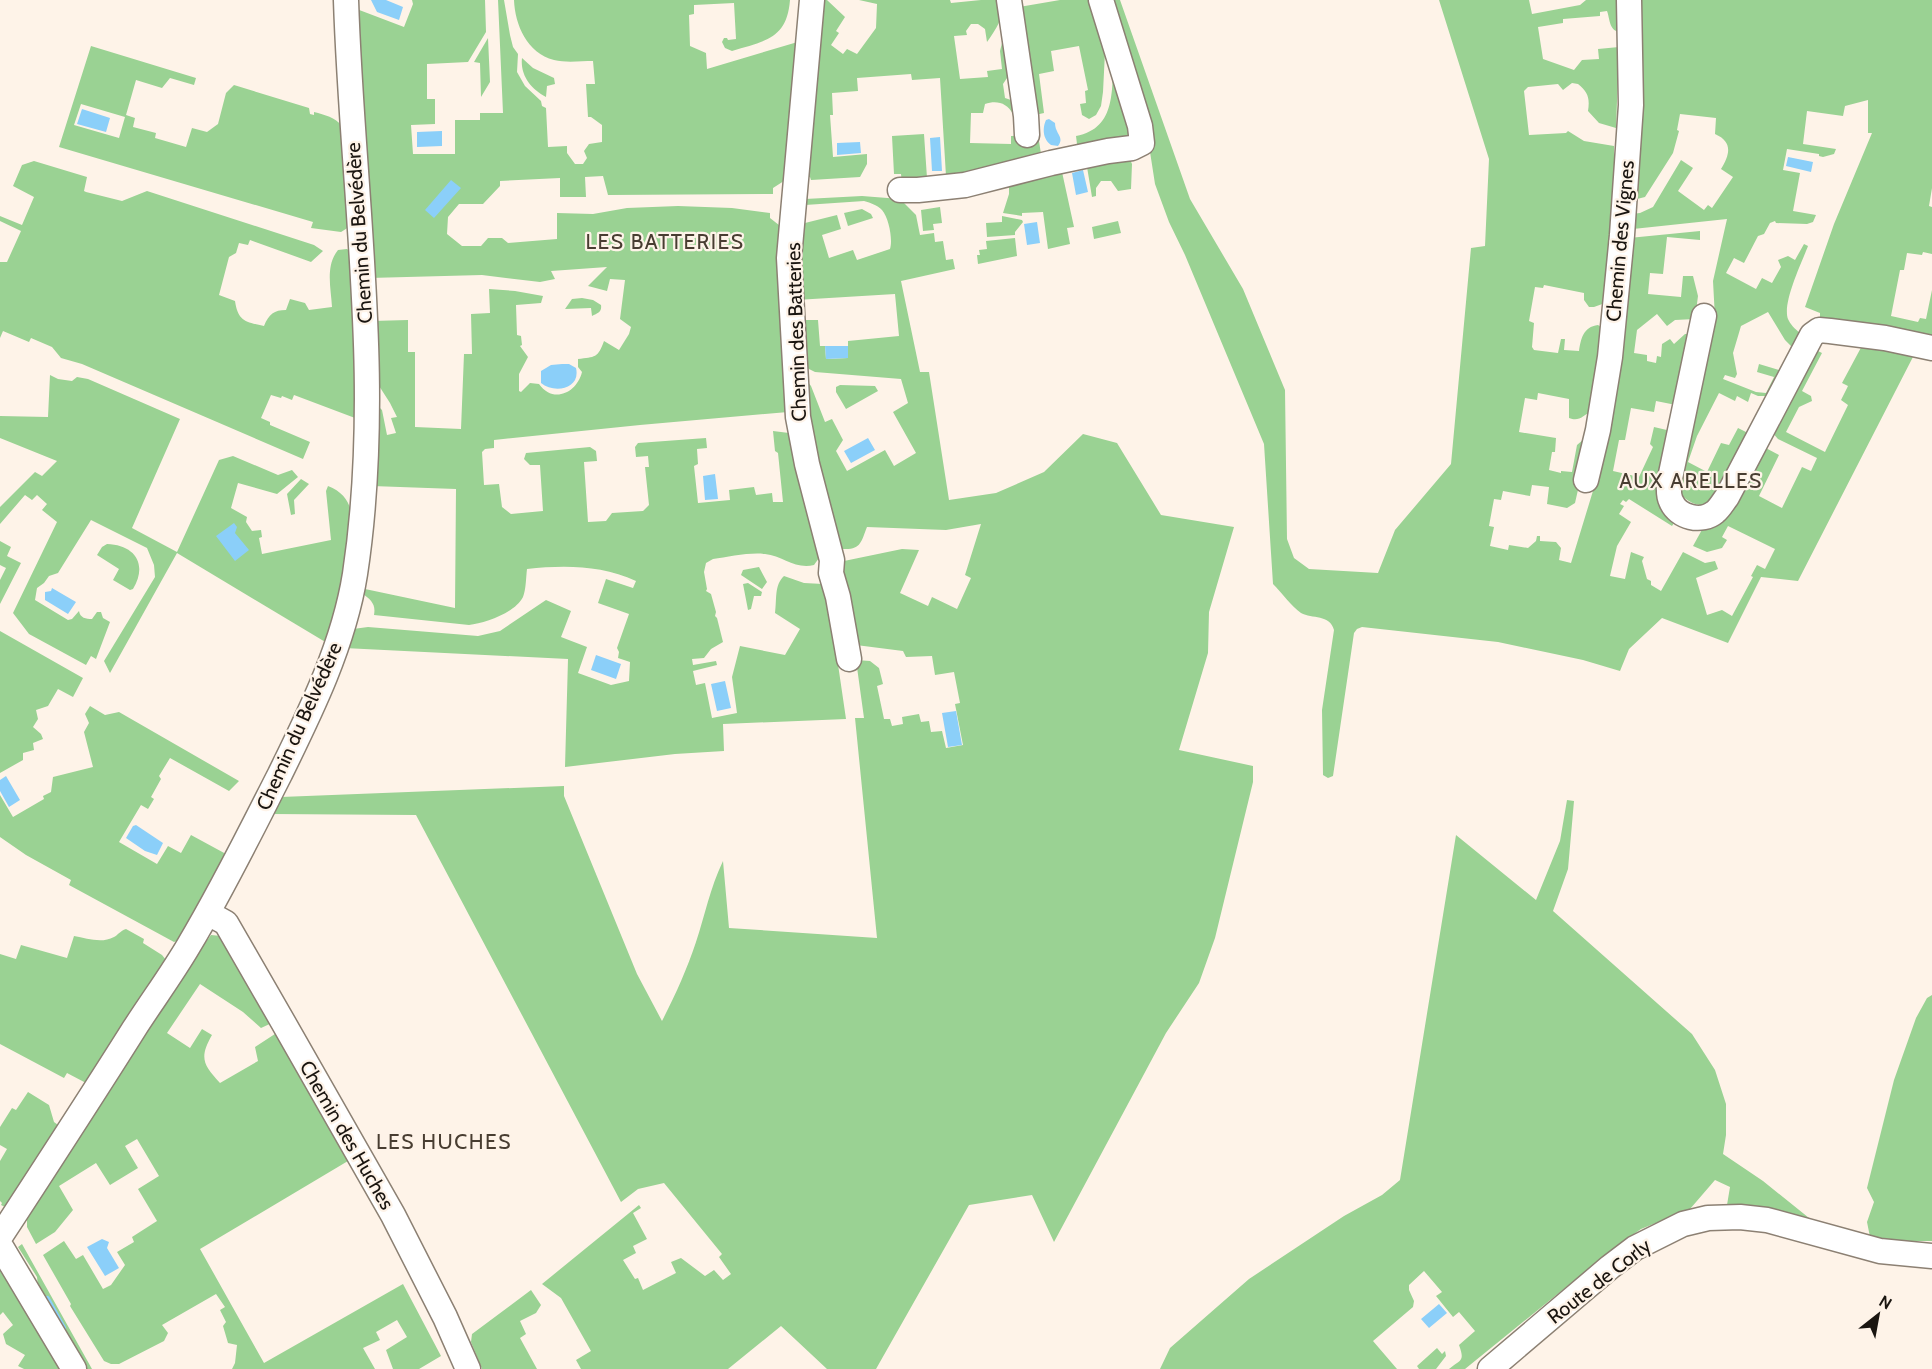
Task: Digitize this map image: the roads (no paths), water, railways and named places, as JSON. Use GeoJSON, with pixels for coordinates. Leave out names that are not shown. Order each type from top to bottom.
{"type":"FeatureCollection","features":[{"type":"Feature","properties":{"kind":"street","name":"Chemin du Belvédère"},"geometry":{"type":"LineString","coordinates":[[0,1237],[183,956],[208,913],[305,722],[339,637],[348,606],[354,576],[366,465],[366,313],[349,78],[346,0]]}},
{"type":"Feature","properties":{"kind":"street","name":"Chemin des Batteries"},"geometry":{"type":"LineString","coordinates":[[812,0],[789,258],[794,363],[799,424],[832,560],[831,573],[838,597],[849,659]]}},
{"type":"Feature","properties":{"kind":"street"},"geometry":{"type":"LineString","coordinates":[[1009,0],[1028,135]]}},
{"type":"Feature","properties":{"kind":"street"},"geometry":{"type":"LineString","coordinates":[[900,190],[965,185],[1051,163],[1132,148],[1142,143],[1140,126],[1101,0]]}},
{"type":"Feature","properties":{"kind":"street","name":"Chemin des Vignes"},"geometry":{"type":"LineString","coordinates":[[1586,480],[1598,430],[1610,357],[1622,237],[1631,105],[1629,0]]}},
{"type":"Feature","properties":{"kind":"street"},"geometry":{"type":"LineString","coordinates":[[1704,316],[1669,483],[1671,502],[1677,510],[1698,519],[1717,511],[1727,497],[1812,335],[1820,330],[1848,333],[1932,348]]}},
{"type":"Feature","properties":{"kind":"street","name":"Chemin des Huches"},"geometry":{"type":"LineString","coordinates":[[208,913],[225,923],[283,1022],[393,1215],[445,1317],[468,1369]]}},
{"type":"Feature","properties":{"kind":"street","name":"Route de Corly"},"geometry":{"type":"LineString","coordinates":[[1490,1369],[1635,1248],[1683,1224],[1708,1218],[1767,1220],[1880,1251],[1932,1256]]}},
{"type":"Feature","properties":{"kind":"street"},"geometry":{"type":"LineString","coordinates":[[0,1245],[74,1369]]}},
{"type":"Feature","properties":{"kind":"water"},"geometry":{"type":"Polygon","coordinates":[[[371,0],[386,0],[403,7],[399,20],[377,12],[371,0]]]}},
{"type":"Feature","properties":{"kind":"water"},"geometry":{"type":"Polygon","coordinates":[[[82,109],[110,118],[106,132],[77,124],[82,109]]]}},
{"type":"Feature","properties":{"kind":"water"},"geometry":{"type":"Polygon","coordinates":[[[1049,119],[1055,123],[1060,138],[1058,146],[1048,143],[1045,137],[1045,123],[1049,119]]]}},
{"type":"Feature","properties":{"kind":"water"},"geometry":{"type":"Polygon","coordinates":[[[442,131],[442,146],[417,147],[417,132],[442,131]]]}},
{"type":"Feature","properties":{"kind":"water"},"geometry":{"type":"Polygon","coordinates":[[[940,137],[942,171],[932,171],[930,138],[940,137]]]}},
{"type":"Feature","properties":{"kind":"water"},"geometry":{"type":"Polygon","coordinates":[[[860,142],[861,153],[837,155],[837,143],[860,142]]]}},
{"type":"Feature","properties":{"kind":"water"},"geometry":{"type":"Polygon","coordinates":[[[1788,157],[1813,162],[1811,172],[1786,166],[1788,157]]]}},
{"type":"Feature","properties":{"kind":"water"},"geometry":{"type":"Polygon","coordinates":[[[1083,170],[1088,192],[1076,195],[1072,173],[1083,170]]]}},
{"type":"Feature","properties":{"kind":"water"},"geometry":{"type":"Polygon","coordinates":[[[451,180],[461,188],[434,218],[425,210],[451,180]]]}},
{"type":"Feature","properties":{"kind":"water"},"geometry":{"type":"Polygon","coordinates":[[[1037,222],[1040,243],[1027,245],[1024,224],[1037,222]]]}},
{"type":"Feature","properties":{"kind":"water"},"geometry":{"type":"Polygon","coordinates":[[[825,346],[848,346],[848,358],[826,359],[825,346]]]}},
{"type":"Feature","properties":{"kind":"water"},"geometry":{"type":"Polygon","coordinates":[[[569,364],[576,368],[576,375],[571,385],[559,389],[541,383],[541,371],[551,365],[569,364]]]}},
{"type":"Feature","properties":{"kind":"water"},"geometry":{"type":"Polygon","coordinates":[[[868,438],[875,450],[851,463],[844,451],[868,438]]]}},
{"type":"Feature","properties":{"kind":"water"},"geometry":{"type":"Polygon","coordinates":[[[715,474],[718,499],[705,500],[703,476],[715,474]]]}},
{"type":"Feature","properties":{"kind":"water"},"geometry":{"type":"Polygon","coordinates":[[[234,523],[237,527],[235,533],[249,550],[235,561],[216,536],[234,523]]]}},
{"type":"Feature","properties":{"kind":"water"},"geometry":{"type":"Polygon","coordinates":[[[52,588],[76,602],[68,614],[45,600],[45,592],[51,591],[52,588]]]}},
{"type":"Feature","properties":{"kind":"water"},"geometry":{"type":"Polygon","coordinates":[[[596,655],[621,664],[616,679],[591,670],[596,655]]]}},
{"type":"Feature","properties":{"kind":"water"},"geometry":{"type":"Polygon","coordinates":[[[725,681],[731,708],[717,711],[711,684],[725,681]]]}},
{"type":"Feature","properties":{"kind":"water"},"geometry":{"type":"Polygon","coordinates":[[[956,711],[962,745],[948,747],[942,713],[956,711]]]}},
{"type":"Feature","properties":{"kind":"water"},"geometry":{"type":"Polygon","coordinates":[[[6,776],[20,800],[9,807],[0,791],[0,780],[6,776]]]}},
{"type":"Feature","properties":{"kind":"water"},"geometry":{"type":"Polygon","coordinates":[[[136,825],[163,843],[157,855],[145,851],[126,838],[136,825]]]}},
{"type":"Feature","properties":{"kind":"water"},"geometry":{"type":"Polygon","coordinates":[[[102,1239],[109,1242],[107,1248],[119,1268],[105,1276],[87,1247],[102,1239]]]}},
{"type":"Feature","properties":{"kind":"water"},"geometry":{"type":"Polygon","coordinates":[[[1439,1304],[1447,1313],[1429,1328],[1421,1319],[1439,1304]]]}},
{"type":"Feature","properties":{"kind":"waterway"},"geometry":{"type":"LineString","coordinates":[[47,1299],[63,1328]]}},
{"type":"Feature","properties":{"kind":"district","name":"LES BATTERIES"},"geometry":{"type":"Point","coordinates":[665,242]}},
{"type":"Feature","properties":{"kind":"district","name":"AUX ARELLES"},"geometry":{"type":"Point","coordinates":[1691,481]}},
{"type":"Feature","properties":{"kind":"district","name":"LES HUCHES"},"geometry":{"type":"Point","coordinates":[444,1142]}}]}
